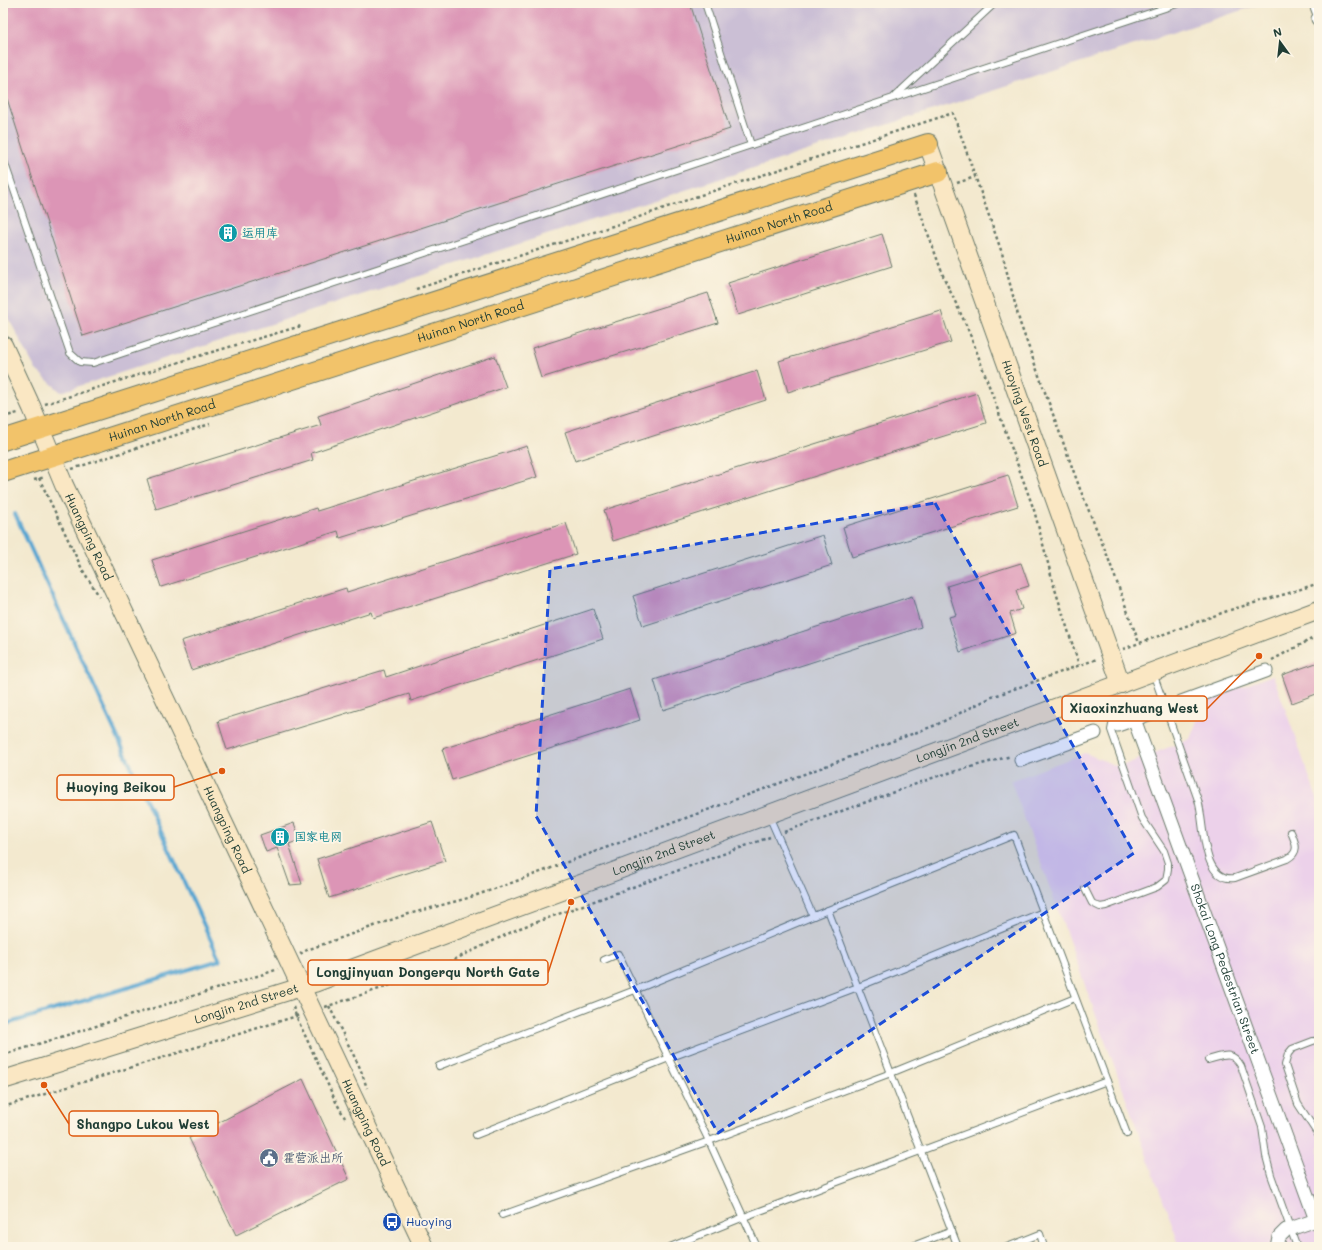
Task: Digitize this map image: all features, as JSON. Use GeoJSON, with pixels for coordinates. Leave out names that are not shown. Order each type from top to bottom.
{"type":"FeatureCollection","features":[{"type":"Feature","properties":{"kind":"main road"},"geometry":{"type":"LineString","coordinates":[[3,440],[928,144]]}},
{"type":"Feature","properties":{"kind":"main road","name":"Huinan North Road"},"geometry":{"type":"LineString","coordinates":[[3,472],[938,172]]}},
{"type":"Feature","properties":{"kind":"street","name":"Huoying West Road"},"geometry":{"type":"LineString","coordinates":[[928,144],[1121,684]]}},
{"type":"Feature","properties":{"kind":"street","name":"Huangping Road"},"geometry":{"type":"LineString","coordinates":[[3,346],[41,428],[64,485],[424,1247]]}},
{"type":"Feature","properties":{"kind":"street","name":"Longjin 2nd Street"},"geometry":{"type":"LineString","coordinates":[[3,1080],[301,987],[1319,610]]}},
{"type":"Feature","properties":{"kind":"street"},"geometry":{"type":"LineString","coordinates":[[1182,702],[1195,695],[1268,666]]}},
{"type":"Feature","properties":{"kind":"street"},"geometry":{"type":"LineString","coordinates":[[1118,725],[1157,711]]}},
{"type":"Feature","properties":{"kind":"street","name":"Shokai Long Pedestrian Street"},"geometry":{"type":"LineString","coordinates":[[1134,719],[1318,1219],[1290,1229],[1280,1237],[1277,1247]]}},
{"type":"Feature","properties":{"kind":"street"},"geometry":{"type":"LineString","coordinates":[[1016,758],[1090,731]]}},
{"type":"Feature","properties":{"kind":"lane"},"geometry":{"type":"LineString","coordinates":[[705,3],[751,145]]}},
{"type":"Feature","properties":{"kind":"lane"},"geometry":{"type":"LineString","coordinates":[[892,98],[995,3]]}},
{"type":"Feature","properties":{"kind":"lane"},"geometry":{"type":"LineString","coordinates":[[1312,3],[1318,19]]}},
{"type":"Feature","properties":{"kind":"lane"},"geometry":{"type":"LineString","coordinates":[[3,158],[70,353],[80,362],[93,363],[1176,4]]}},
{"type":"Feature","properties":{"kind":"lane"},"geometry":{"type":"LineString","coordinates":[[1153,672],[1198,800],[1202,814],[1204,842],[1211,863],[1218,873],[1229,879],[1235,878],[1287,859],[1295,852],[1295,842],[1292,832]]}},
{"type":"Feature","properties":{"kind":"lane"},"geometry":{"type":"LineString","coordinates":[[1085,889],[1092,903],[1100,907],[1157,887],[1166,880],[1168,869],[1166,857],[1142,818],[1111,730],[1116,719],[1158,703],[1161,700],[1161,696]]}},
{"type":"Feature","properties":{"kind":"lane"},"geometry":{"type":"LineString","coordinates":[[769,814],[813,916]]}},
{"type":"Feature","properties":{"kind":"lane"},"geometry":{"type":"LineString","coordinates":[[440,1066],[635,990],[1014,835],[1127,1134]]}},
{"type":"Feature","properties":{"kind":"lane"},"geometry":{"type":"LineString","coordinates":[[828,910],[958,1247]]}},
{"type":"Feature","properties":{"kind":"lane"},"geometry":{"type":"LineString","coordinates":[[476,1135],[669,1058],[858,987],[1043,912]]}},
{"type":"Feature","properties":{"kind":"lane"},"geometry":{"type":"LineString","coordinates":[[604,960],[618,954],[709,1141],[757,1247]]}},
{"type":"Feature","properties":{"kind":"lane"},"geometry":{"type":"LineString","coordinates":[[502,1215],[709,1141],[891,1073],[1075,998]]}},
{"type":"Feature","properties":{"kind":"lane"},"geometry":{"type":"LineString","coordinates":[[1313,1041],[1292,1049],[1288,1054],[1285,1065],[1298,1104],[1319,1136]]}},
{"type":"Feature","properties":{"kind":"lane"},"geometry":{"type":"LineString","coordinates":[[1208,1060],[1224,1056],[1232,1056],[1238,1061],[1244,1071],[1262,1127],[1270,1175],[1297,1247]]}},
{"type":"Feature","properties":{"kind":"lane"},"geometry":{"type":"LineString","coordinates":[[670,1247],[744,1217],[921,1152],[1107,1081]]}},
{"type":"Feature","properties":{"kind":"lane"},"geometry":{"type":"LineString","coordinates":[[910,1247],[952,1231]]}},
{"type":"Feature","properties":{"kind":"lane"},"geometry":{"type":"LineString","coordinates":[[1007,1247],[1040,1234],[1044,1247]]}},
{"type":"Feature","properties":{"kind":"path"},"geometry":{"type":"LineString","coordinates":[[411,291],[622,223],[701,195],[953,113],[1002,253],[1020,323],[1139,643]]}},
{"type":"Feature","properties":{"kind":"path"},"geometry":{"type":"LineString","coordinates":[[320,945],[405,915],[468,898],[510,884],[936,725],[992,697],[1077,666],[1034,510],[975,347],[944,278],[922,215]]}},
{"type":"Feature","properties":{"kind":"path"},"geometry":{"type":"LineString","coordinates":[[62,399],[202,354],[305,325]]}},
{"type":"Feature","properties":{"kind":"path"},"geometry":{"type":"LineString","coordinates":[[1148,640],[1230,610],[1319,583]]}},
{"type":"Feature","properties":{"kind":"path"},"geometry":{"type":"LineString","coordinates":[[1268,666],[1319,635]]}},
{"type":"Feature","properties":{"kind":"path"},"geometry":{"type":"LineString","coordinates":[[1090,731],[1111,713]]}},
{"type":"Feature","properties":{"kind":"path"},"geometry":{"type":"LineString","coordinates":[[345,1001],[424,974],[520,928],[938,776],[1016,758]]}},
{"type":"Feature","properties":{"kind":"path"},"geometry":{"type":"LineString","coordinates":[[3,1055],[262,975]]}},
{"type":"Feature","properties":{"kind":"path"},"geometry":{"type":"LineString","coordinates":[[3,1107],[275,1022]]}},
{"type":"Feature","properties":{"kind":"highlighted area"},"geometry":{"type":"Polygon","coordinates":[[[935,503],[1134,853],[718,1133],[536,816],[550,569],[935,503]]]}},
{"type":"Feature","properties":{"kind":"shaded area","name":"运用库"},"geometry":{"type":"Polygon","coordinates":[[[3,3],[1264,3],[61,392],[36,370],[3,308],[3,3]]]}},
{"type":"Feature","properties":{"kind":"shaded area"},"geometry":{"type":"Polygon","coordinates":[[[1273,675],[1319,804],[1319,1247],[1180,1247],[1011,781],[1085,753],[1119,767],[1190,739],[1205,700],[1273,675]]]}},
{"type":"Feature","properties":{"kind":"building","name":"运用库"},"geometry":{"type":"Polygon","coordinates":[[[3,3],[690,3],[730,129],[83,336],[3,86],[3,3]]]}},
{"type":"Feature","properties":{"kind":"building"},"geometry":{"type":"Polygon","coordinates":[[[882,234],[892,266],[738,315],[728,283],[882,234]]]}},
{"type":"Feature","properties":{"kind":"building"},"geometry":{"type":"Polygon","coordinates":[[[708,293],[718,323],[541,378],[532,348],[708,293]]]}},
{"type":"Feature","properties":{"kind":"building"},"geometry":{"type":"Polygon","coordinates":[[[941,311],[951,342],[788,392],[779,361],[941,311]]]}},
{"type":"Feature","properties":{"kind":"building"},"geometry":{"type":"Polygon","coordinates":[[[495,356],[506,387],[311,453],[313,460],[156,509],[147,479],[321,425],[318,416],[495,356]]]}},
{"type":"Feature","properties":{"kind":"building"},"geometry":{"type":"Polygon","coordinates":[[[757,371],[766,400],[575,461],[565,432],[757,371]]]}},
{"type":"Feature","properties":{"kind":"building"},"geometry":{"type":"Polygon","coordinates":[[[977,393],[986,423],[613,541],[604,510],[977,393]]]}},
{"type":"Feature","properties":{"kind":"building"},"geometry":{"type":"Polygon","coordinates":[[[527,446],[537,477],[340,538],[338,531],[161,587],[152,560],[316,508],[317,511],[527,446]]]}},
{"type":"Feature","properties":{"kind":"building"},"geometry":{"type":"Polygon","coordinates":[[[1008,475],[1018,506],[852,557],[843,527],[1008,475]]]}},
{"type":"Feature","properties":{"kind":"building"},"geometry":{"type":"Polygon","coordinates":[[[566,523],[576,554],[373,618],[371,612],[191,670],[181,641],[346,588],[347,592],[566,523]]]}},
{"type":"Feature","properties":{"kind":"building"},"geometry":{"type":"Polygon","coordinates":[[[823,535],[832,565],[643,626],[633,596],[823,535]]]}},
{"type":"Feature","properties":{"kind":"building"},"geometry":{"type":"Polygon","coordinates":[[[1021,563],[1029,586],[1016,590],[1022,609],[1010,613],[1016,633],[960,652],[949,617],[956,615],[947,586],[1021,563]]]}},
{"type":"Feature","properties":{"kind":"building"},"geometry":{"type":"Polygon","coordinates":[[[912,596],[921,627],[663,710],[654,680],[912,596]]]}},
{"type":"Feature","properties":{"kind":"building"},"geometry":{"type":"Polygon","coordinates":[[[593,609],[603,639],[411,701],[409,694],[227,750],[218,721],[384,670],[386,677],[593,609]]]}},
{"type":"Feature","properties":{"kind":"building"},"geometry":{"type":"Polygon","coordinates":[[[1319,662],[1319,693],[1292,703],[1282,675],[1319,662]]]}},
{"type":"Feature","properties":{"kind":"building"},"geometry":{"type":"Polygon","coordinates":[[[630,689],[640,720],[452,780],[442,749],[630,689]]]}},
{"type":"Feature","properties":{"kind":"building"},"geometry":{"type":"Polygon","coordinates":[[[432,822],[445,861],[329,898],[317,859],[432,822]]]}},
{"type":"Feature","properties":{"kind":"building"},"geometry":{"type":"Polygon","coordinates":[[[294,823],[300,840],[289,844],[302,884],[290,885],[277,848],[266,852],[260,835],[294,823]]]}},
{"type":"Feature","properties":{"kind":"building","name":"霍营派出所"},"geometry":{"type":"Polygon","coordinates":[[[303,1079],[349,1179],[236,1235],[189,1138],[303,1079]]]}},
{"type":"Feature","properties":{"kind":"waterway"},"geometry":{"type":"LineString","coordinates":[[3,1025],[220,960],[15,514]]}},
{"type":"Feature","properties":{"kind":"place","name":"运用库"},"geometry":{"type":"Point","coordinates":[228,233]}},
{"type":"Feature","properties":{"kind":"place","name":"Xiaoxinzhuang West"},"geometry":{"type":"Point","coordinates":[1259,656]}},
{"type":"Feature","properties":{"kind":"place","name":"Huoying Beikou"},"geometry":{"type":"Point","coordinates":[222,771]}},
{"type":"Feature","properties":{"kind":"place","name":"国家电网"},"geometry":{"type":"Point","coordinates":[280,837]}},
{"type":"Feature","properties":{"kind":"place","name":"Longjinyuan Dongerqu North Gate"},"geometry":{"type":"Point","coordinates":[571,902]}},
{"type":"Feature","properties":{"kind":"place","name":"Shangpo Lukou West"},"geometry":{"type":"Point","coordinates":[44,1085]}},
{"type":"Feature","properties":{"kind":"place","name":"霍营派出所"},"geometry":{"type":"Point","coordinates":[269,1158]}},
{"type":"Feature","properties":{"kind":"place","name":"Huoying"},"geometry":{"type":"Point","coordinates":[392,1222]}}]}
